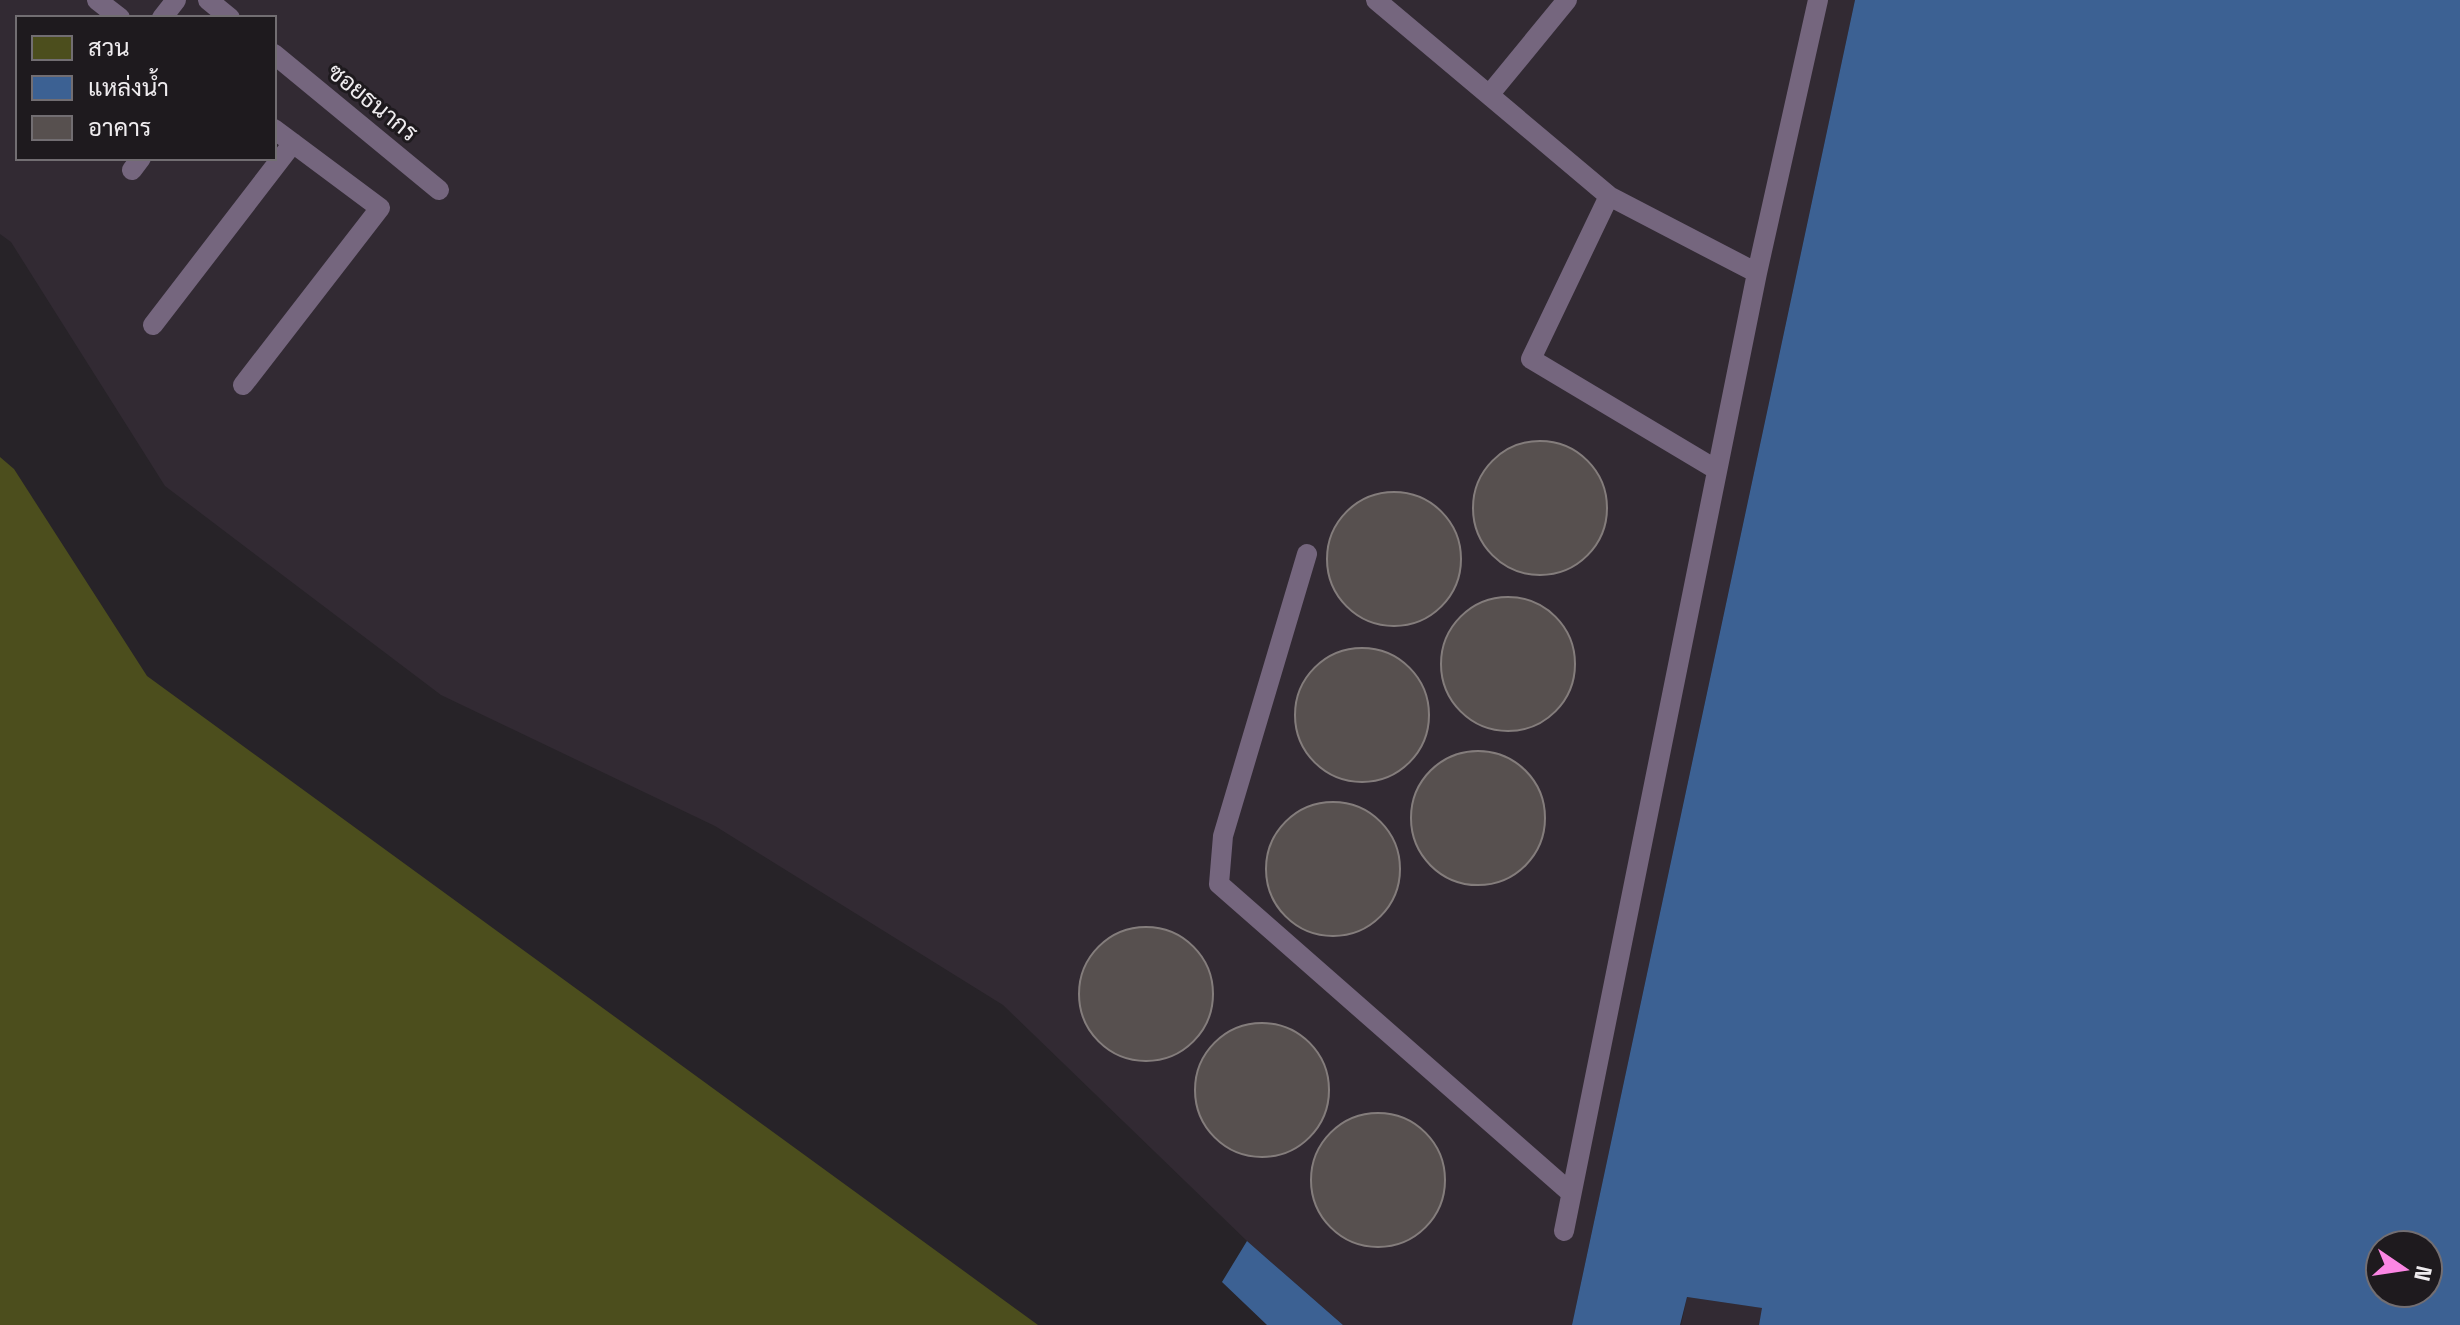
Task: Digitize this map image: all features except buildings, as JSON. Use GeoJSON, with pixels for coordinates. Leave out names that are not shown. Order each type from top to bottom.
{"type":"FeatureCollection","features":[{"type":"Feature","properties":{"kind":"lane"},"geometry":{"type":"LineString","coordinates":[[97,0],[117,16]]}},
{"type":"Feature","properties":{"kind":"lane"},"geometry":{"type":"LineString","coordinates":[[164,16],[176,0]]}},
{"type":"Feature","properties":{"kind":"lane"},"geometry":{"type":"LineString","coordinates":[[208,0],[228,16]]}},
{"type":"Feature","properties":{"kind":"lane"},"geometry":{"type":"LineString","coordinates":[[1376,0],[1609,196],[1757,273]]}},
{"type":"Feature","properties":{"kind":"lane"},"geometry":{"type":"LineString","coordinates":[[1489,95],[1567,0]]}},
{"type":"Feature","properties":{"kind":"lane"},"geometry":{"type":"LineString","coordinates":[[1564,1231],[1757,273],[1818,0]]}},
{"type":"Feature","properties":{"kind":"lane","name":"ซอยธนากร"},"geometry":{"type":"LineString","coordinates":[[276,56],[439,190]]}},
{"type":"Feature","properties":{"kind":"lane"},"geometry":{"type":"LineString","coordinates":[[243,385],[380,208],[276,130]]}},
{"type":"Feature","properties":{"kind":"lane"},"geometry":{"type":"LineString","coordinates":[[153,325],[293,143]]}},
{"type":"Feature","properties":{"kind":"lane"},"geometry":{"type":"LineString","coordinates":[[1609,196],[1531,359],[1717,470]]}},
{"type":"Feature","properties":{"kind":"lane"},"geometry":{"type":"LineString","coordinates":[[1307,554],[1223,836],[1219,884],[1571,1193]]}},
{"type":"Feature","properties":{"kind":"shaded area"},"geometry":{"type":"Polygon","coordinates":[[[0,0],[1855,0],[1572,1325],[1343,1325],[1247,1241],[1003,1005],[715,826],[441,695],[165,486],[11,242],[0,234],[0,0]]]}},
{"type":"Feature","properties":{"kind":"shaded area"},"geometry":{"type":"Polygon","coordinates":[[[1687,1297],[1763,1308],[1759,1325],[1681,1325],[1687,1297]]]}},
{"type":"Feature","properties":{"kind":"green space"},"geometry":{"type":"Polygon","coordinates":[[[0,457],[14,469],[147,676],[1038,1325],[0,1325],[0,457]]]}},
{"type":"Feature","properties":{"kind":"water"},"geometry":{"type":"Polygon","coordinates":[[[1855,0],[2460,0],[2460,1325],[1759,1325],[1762,1308],[1687,1297],[1680,1325],[1572,1325],[1855,0]]]}},
{"type":"Feature","properties":{"kind":"water"},"geometry":{"type":"Polygon","coordinates":[[[1247,1241],[1343,1325],[1267,1325],[1222,1282],[1247,1241]]]}}]}
